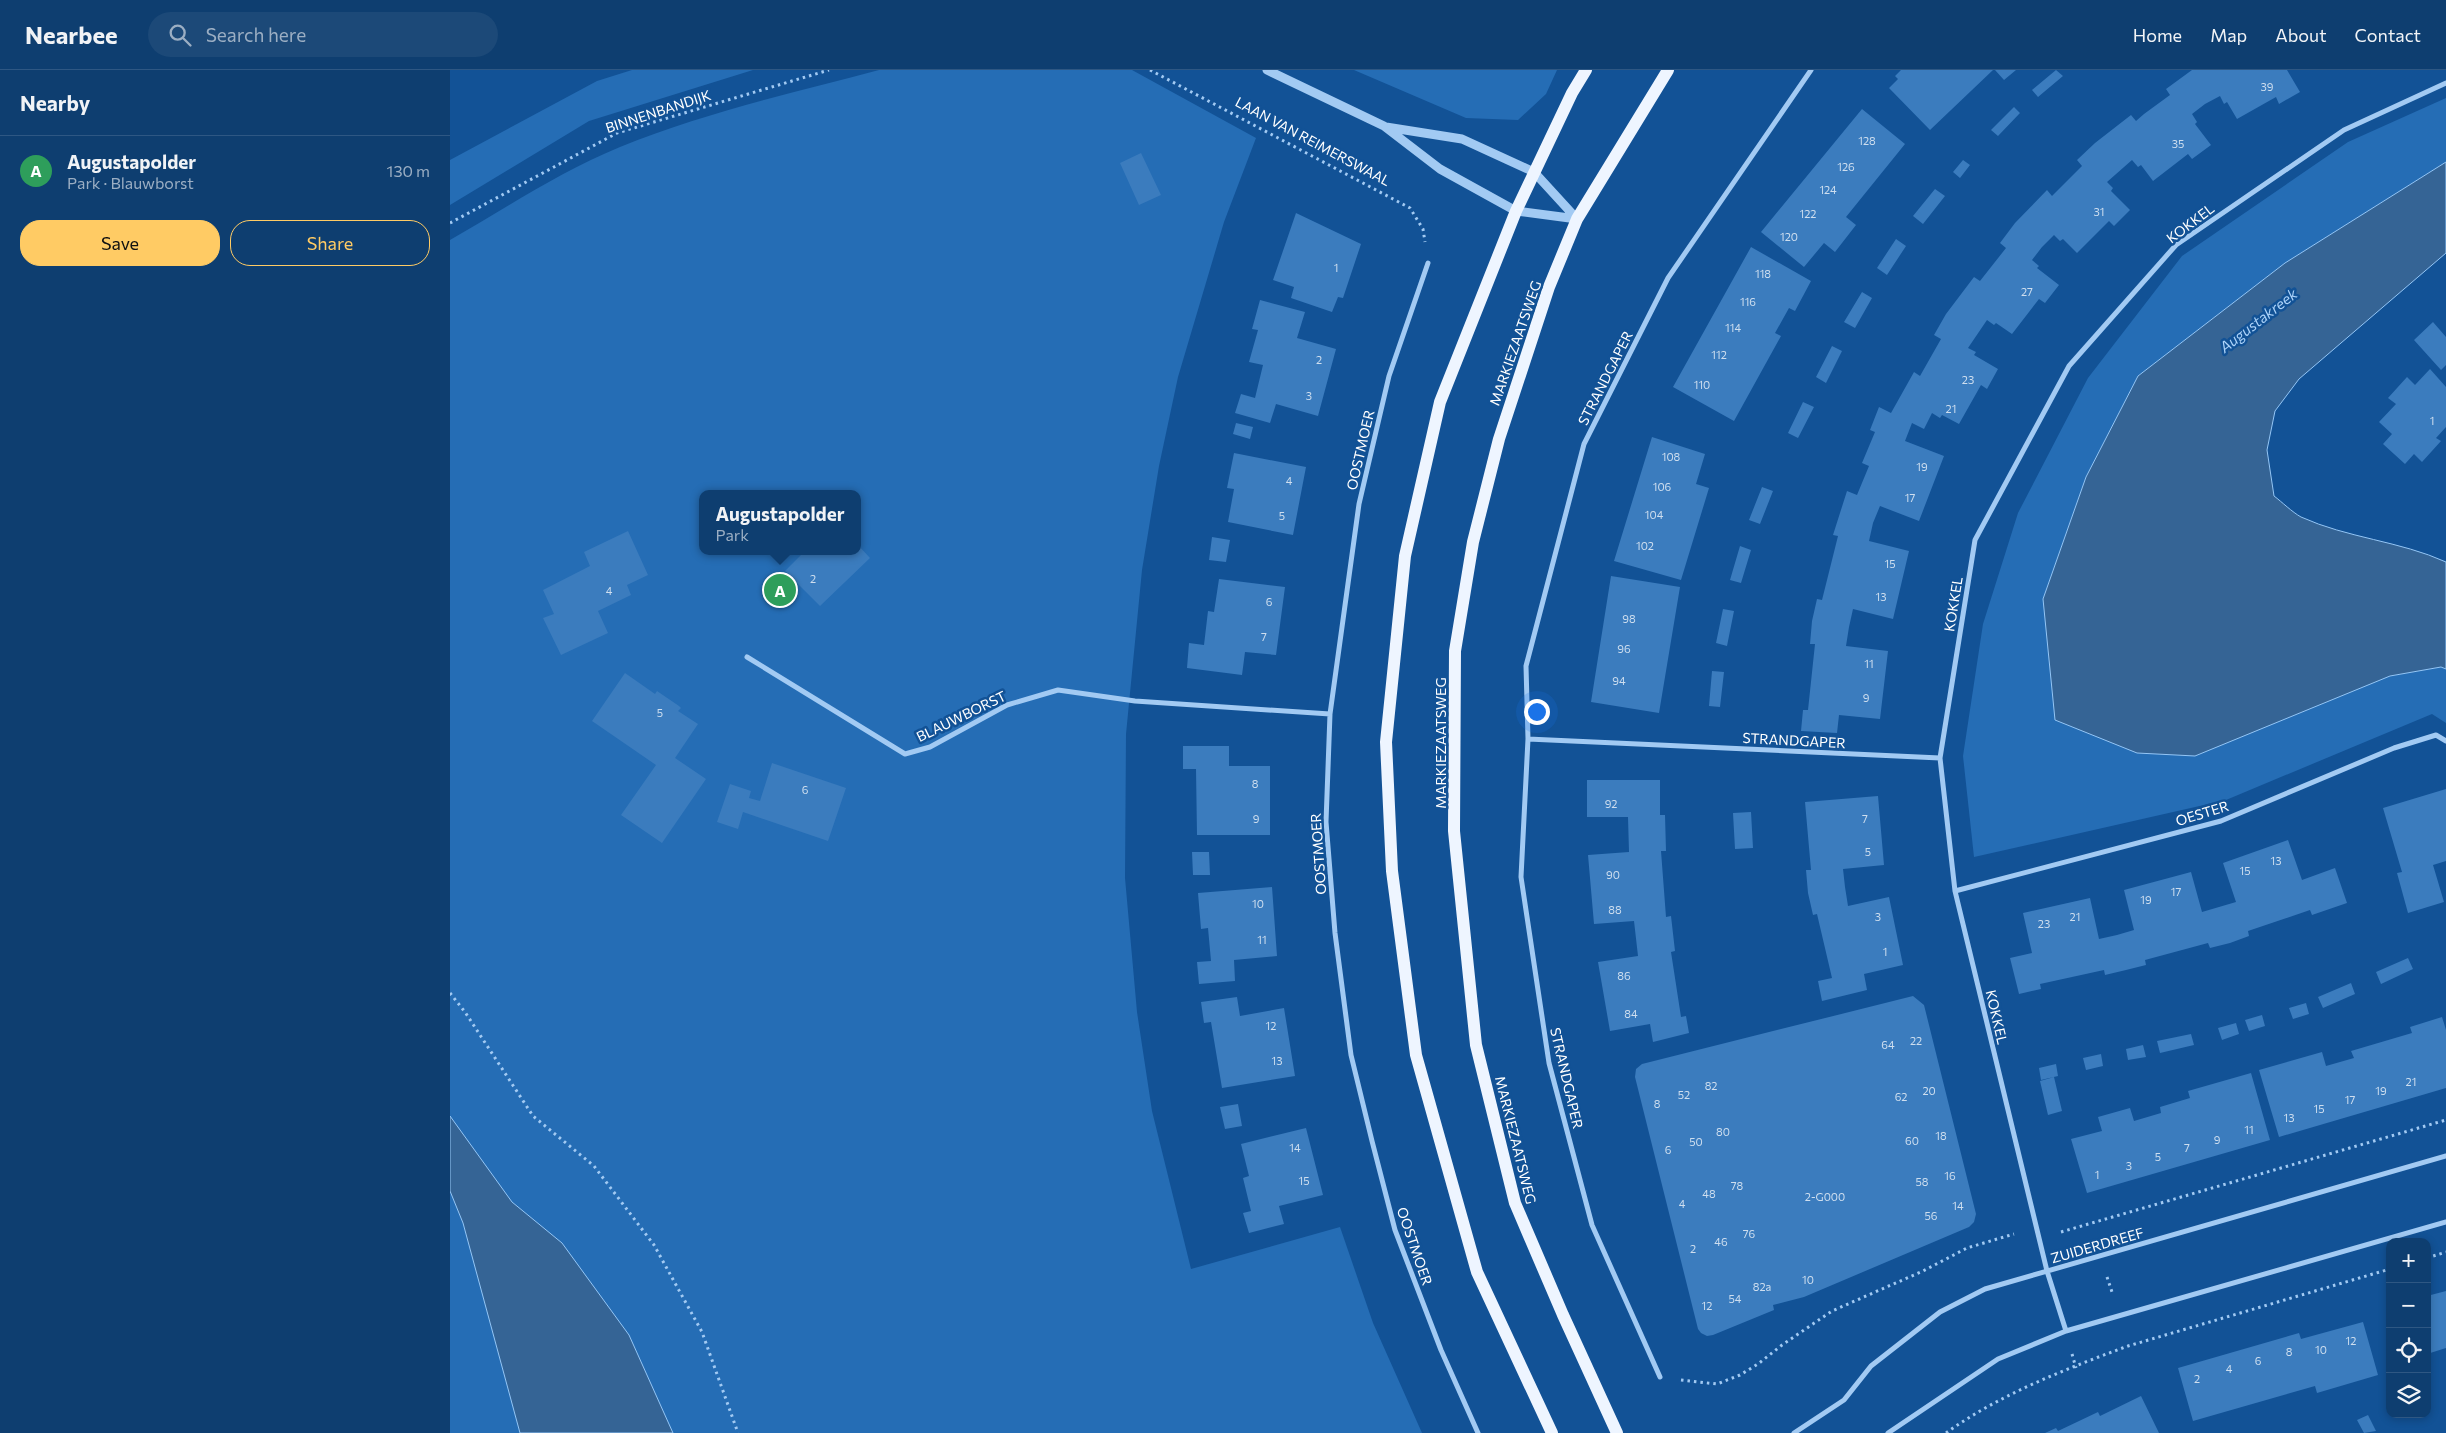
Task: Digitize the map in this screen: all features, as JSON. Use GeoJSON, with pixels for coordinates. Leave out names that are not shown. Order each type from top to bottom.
{"type":"FeatureCollection","features":[{"type":"Feature","properties":{"kind":"main road"},"geometry":{"type":"LineString","coordinates":[[1552,1433],[1477,1272],[1416,1055],[1392,871],[1386,742],[1405,556],[1440,402],[1516,211],[1572,93],[1586,70]]}},
{"type":"Feature","properties":{"kind":"main road","name":"MARKIEZAATSWEG"},"geometry":{"type":"LineString","coordinates":[[1618,1433],[1563,1315],[1515,1203],[1476,1045],[1454,831],[1455,651],[1473,542],[1499,439],[1549,287],[1577,219],[1668,70]]}},
{"type":"Feature","properties":{"kind":"street"},"geometry":{"type":"LineString","coordinates":[[1267,70],[1384,126],[1440,169],[1516,211],[1577,219]]}},
{"type":"Feature","properties":{"kind":"street","name":"STRANDGAPER"},"geometry":{"type":"LineString","coordinates":[[1660,1377],[1592,1225],[1549,1063],[1521,877],[1528,739],[1526,666],[1584,444],[1668,278],[1811,70]]}},
{"type":"Feature","properties":{"kind":"street","name":"KOKKEL"},"geometry":{"type":"LineString","coordinates":[[2066,1331],[2036,1228],[1955,891],[1940,758],[1975,540],[2069,366],[2176,245],[2344,130],[2446,83]]}},
{"type":"Feature","properties":{"kind":"street"},"geometry":{"type":"LineString","coordinates":[[1384,126],[1462,138],[1534,172],[1577,219]]}},
{"type":"Feature","properties":{"kind":"street","name":"OOSTMOER"},"geometry":{"type":"LineString","coordinates":[[1428,263],[1389,376],[1359,504],[1330,714],[1326,822],[1335,932],[1351,1055],[1394,1230],[1441,1350],[1478,1433]]}},
{"type":"Feature","properties":{"kind":"street","name":"BLAUWBORST"},"geometry":{"type":"LineString","coordinates":[[747,657],[905,754],[930,747],[1007,705],[1058,690],[1135,701],[1330,714]]}},
{"type":"Feature","properties":{"kind":"street","name":"OESTER"},"geometry":{"type":"LineString","coordinates":[[1955,891],[2221,821],[2394,748],[2436,735],[2446,741]]}},
{"type":"Feature","properties":{"kind":"street","name":"STRANDGAPER"},"geometry":{"type":"LineString","coordinates":[[1528,739],[1940,758]]}},
{"type":"Feature","properties":{"kind":"street","name":"ZUIDERDREEF"},"geometry":{"type":"LineString","coordinates":[[1794,1433],[1844,1400],[1871,1366],[1940,1312],[1985,1289],[2446,1156]]}},
{"type":"Feature","properties":{"kind":"street"},"geometry":{"type":"LineString","coordinates":[[1888,1433],[1998,1359],[2066,1331],[2446,1222]]}},
{"type":"Feature","properties":{"kind":"path","name":"BINNENBANDIJK"},"geometry":{"type":"LineString","coordinates":[[450,223],[618,133],[829,70]]}},
{"type":"Feature","properties":{"kind":"path","name":"LAAN VAN REIMERSWAAL"},"geometry":{"type":"LineString","coordinates":[[1150,70],[1410,208],[1423,229],[1428,263]]}},
{"type":"Feature","properties":{"kind":"path"},"geometry":{"type":"LineString","coordinates":[[450,993],[465,1012],[533,1116],[594,1166],[654,1245],[702,1332],[738,1433]]}},
{"type":"Feature","properties":{"kind":"path","name":"ZUIDERDREEF"},"geometry":{"type":"LineString","coordinates":[[2039,1238],[2446,1120]]}},
{"type":"Feature","properties":{"kind":"path"},"geometry":{"type":"LineString","coordinates":[[2090,1223],[2128,1346]]}},
{"type":"Feature","properties":{"kind":"path"},"geometry":{"type":"LineString","coordinates":[[1660,1377],[1717,1384],[1758,1364],[1832,1311],[1923,1271],[1967,1248],[2036,1228]]}},
{"type":"Feature","properties":{"kind":"path"},"geometry":{"type":"LineString","coordinates":[[2431,1257],[2446,1252]]}},
{"type":"Feature","properties":{"kind":"path"},"geometry":{"type":"LineString","coordinates":[[1946,1433],[1969,1417],[2022,1389],[2128,1346],[2386,1270]]}},
{"type":"Feature","properties":{"kind":"shaded area"},"geometry":{"type":"Polygon","coordinates":[[[632,70],[753,70],[589,121],[450,205],[450,160],[597,81],[632,70]]]}},
{"type":"Feature","properties":{"kind":"shaded area"},"geometry":{"type":"Polygon","coordinates":[[[879,70],[1132,70],[1256,138],[1224,222],[1178,377],[1159,466],[1142,570],[1126,734],[1125,878],[1137,1012],[1152,1111],[1191,1269],[1340,1227],[1373,1323],[1422,1433],[450,1433],[450,240],[576,167],[620,147],[684,124],[879,70]]]}},
{"type":"Feature","properties":{"kind":"shaded area"},"geometry":{"type":"Polygon","coordinates":[[[1354,70],[1557,70],[1546,94],[1518,120],[1466,118],[1354,70]]]}},
{"type":"Feature","properties":{"kind":"shaded area"},"geometry":{"type":"Polygon","coordinates":[[[2446,98],[2446,162],[2285,263],[2138,376],[2086,477],[2043,599],[2390,676],[2441,667],[2446,669],[2446,723],[2432,714],[2226,800],[1974,857],[1963,756],[1983,624],[2018,513],[2088,378],[2182,256],[2348,142],[2446,98]]]}},
{"type":"Feature","properties":{"kind":"water","name":"Augustakreek"},"geometry":{"type":"Polygon","coordinates":[[[2446,162],[2446,253],[2299,379],[2275,411],[2267,450],[2274,496],[2301,517],[2337,530],[2410,549],[2446,562],[2446,669],[2441,667],[2390,676],[2195,756],[2137,753],[2055,720],[2043,599],[2086,477],[2138,376],[2285,263],[2446,162]]]}},
{"type":"Feature","properties":{"kind":"water"},"geometry":{"type":"Polygon","coordinates":[[[450,1116],[512,1202],[562,1243],[629,1335],[673,1433],[520,1433],[463,1223],[450,1191],[450,1116]]]}},
{"type":"Feature","properties":{"kind":"building"},"geometry":{"type":"Polygon","coordinates":[[[1901,70],[1993,70],[1930,130],[1889,88],[1898,79],[1895,76],[1901,70]]]}},
{"type":"Feature","properties":{"kind":"building"},"geometry":{"type":"Polygon","coordinates":[[[1995,70],[2016,70],[2004,80],[1995,70]]]}},
{"type":"Feature","properties":{"kind":"building"},"geometry":{"type":"Polygon","coordinates":[[[2056,70],[2063,76],[2038,97],[2032,90],[2056,70]]]}},
{"type":"Feature","properties":{"kind":"building"},"geometry":{"type":"Polygon","coordinates":[[[2192,70],[2287,70],[2300,92],[2279,104],[2276,97],[2237,119],[2227,102],[2224,104],[2220,96],[2205,104],[2192,114],[2197,122],[2195,124],[2211,145],[2192,159],[2188,154],[2153,181],[2141,165],[2138,167],[2132,160],[2107,182],[2113,188],[2111,191],[2130,210],[2114,226],[2109,221],[2077,253],[2063,239],[2060,241],[2054,235],[2042,247],[2032,260],[2039,266],[2037,268],[2059,285],[2045,303],[2039,299],[2012,334],[1996,323],[1994,325],[1987,320],[1968,348],[1976,352],[1974,355],[1998,369],[1987,389],[1981,385],[1959,424],[1942,415],[1940,418],[1932,413],[1924,429],[1912,423],[1905,441],[1944,456],[1919,521],[1880,506],[1873,523],[1869,541],[1909,551],[1893,619],[1853,609],[1849,627],[1846,646],[1888,651],[1880,719],[1839,715],[1837,733],[1801,731],[1803,710],[1808,710],[1815,644],[1810,644],[1812,621],[1817,599],[1822,600],[1838,536],[1833,535],[1847,491],[1857,495],[1869,466],[1862,463],[1875,432],[1870,430],[1879,407],[1891,413],[1914,372],[1920,376],[1941,339],[1934,335],[1946,314],[1974,277],[1980,281],[2006,248],[2000,243],[2015,223],[2047,190],[2052,196],[2082,166],[2077,160],[2095,143],[2131,115],[2136,121],[2170,95],[2166,89],[2192,70]]]}},
{"type":"Feature","properties":{"kind":"building"},"geometry":{"type":"Polygon","coordinates":[[[2014,107],[2020,113],[1998,136],[1991,130],[2014,107]]]}},
{"type":"Feature","properties":{"kind":"building"},"geometry":{"type":"Polygon","coordinates":[[[1862,109],[1905,144],[1846,217],[1856,225],[1835,252],[1824,243],[1804,267],[1761,232],[1862,109]]]}},
{"type":"Feature","properties":{"kind":"building"},"geometry":{"type":"Polygon","coordinates":[[[1141,153],[1161,195],[1139,205],[1120,163],[1141,153]]]}},
{"type":"Feature","properties":{"kind":"building"},"geometry":{"type":"Polygon","coordinates":[[[1963,160],[1970,165],[1960,178],[1953,172],[1963,160]]]}},
{"type":"Feature","properties":{"kind":"building"},"geometry":{"type":"Polygon","coordinates":[[[1935,189],[1945,196],[1923,224],[1913,216],[1935,189]]]}},
{"type":"Feature","properties":{"kind":"building"},"geometry":{"type":"Polygon","coordinates":[[[1296,213],[1361,244],[1343,298],[1338,297],[1332,312],[1291,298],[1294,287],[1273,280],[1296,213]]]}},
{"type":"Feature","properties":{"kind":"building"},"geometry":{"type":"Polygon","coordinates":[[[1896,239],[1906,246],[1887,275],[1877,268],[1896,239]]]}},
{"type":"Feature","properties":{"kind":"building"},"geometry":{"type":"Polygon","coordinates":[[[1751,247],[1811,281],[1795,311],[1789,308],[1775,333],[1781,336],[1734,421],[1673,387],[1751,247]]]}},
{"type":"Feature","properties":{"kind":"building"},"geometry":{"type":"Polygon","coordinates":[[[1862,292],[1872,298],[1855,328],[1844,322],[1862,292]]]}},
{"type":"Feature","properties":{"kind":"building"},"geometry":{"type":"Polygon","coordinates":[[[1260,300],[1305,312],[1297,338],[1336,349],[1318,416],[1276,404],[1270,423],[1235,413],[1241,394],[1255,398],[1263,365],[1249,362],[1258,330],[1252,329],[1260,300]]]}},
{"type":"Feature","properties":{"kind":"building"},"geometry":{"type":"Polygon","coordinates":[[[2433,322],[2446,337],[2446,365],[2441,370],[2414,340],[2433,322]]]}},
{"type":"Feature","properties":{"kind":"building"},"geometry":{"type":"Polygon","coordinates":[[[1832,346],[1842,351],[1826,383],[1816,377],[1832,346]]]}},
{"type":"Feature","properties":{"kind":"building"},"geometry":{"type":"Polygon","coordinates":[[[2430,369],[2446,387],[2446,427],[2436,438],[2441,441],[2422,462],[2414,454],[2405,464],[2383,444],[2392,434],[2379,422],[2396,404],[2388,398],[2407,377],[2415,385],[2430,369]]]}},
{"type":"Feature","properties":{"kind":"building"},"geometry":{"type":"Polygon","coordinates":[[[1803,402],[1814,407],[1798,438],[1788,433],[1803,402]]]}},
{"type":"Feature","properties":{"kind":"building"},"geometry":{"type":"Polygon","coordinates":[[[1236,423],[1253,427],[1250,439],[1233,434],[1236,423]]]}},
{"type":"Feature","properties":{"kind":"building"},"geometry":{"type":"Polygon","coordinates":[[[1652,437],[1705,454],[1696,484],[1709,488],[1681,580],[1614,561],[1652,437]]]}},
{"type":"Feature","properties":{"kind":"building"},"geometry":{"type":"Polygon","coordinates":[[[1234,453],[1306,467],[1293,535],[1228,522],[1234,489],[1227,488],[1234,453]]]}},
{"type":"Feature","properties":{"kind":"building"},"geometry":{"type":"Polygon","coordinates":[[[1762,487],[1773,491],[1760,524],[1749,520],[1762,487]]]}},
{"type":"Feature","properties":{"kind":"building"},"geometry":{"type":"Polygon","coordinates":[[[628,531],[648,575],[627,585],[631,595],[598,611],[608,633],[561,655],[543,618],[554,614],[543,590],[590,566],[584,552],[628,531]]]}},
{"type":"Feature","properties":{"kind":"building"},"geometry":{"type":"Polygon","coordinates":[[[1212,537],[1230,540],[1226,562],[1209,560],[1212,537]]]}},
{"type":"Feature","properties":{"kind":"building"},"geometry":{"type":"Polygon","coordinates":[[[1740,546],[1751,550],[1741,583],[1730,580],[1740,546]]]}},
{"type":"Feature","properties":{"kind":"building"},"geometry":{"type":"Polygon","coordinates":[[[861,548],[870,558],[820,606],[785,571],[801,555],[861,555],[861,548]]]}},
{"type":"Feature","properties":{"kind":"building"},"geometry":{"type":"Polygon","coordinates":[[[1611,576],[1680,587],[1659,713],[1591,702],[1611,576]]]}},
{"type":"Feature","properties":{"kind":"building"},"geometry":{"type":"Polygon","coordinates":[[[1219,579],[1285,587],[1276,655],[1245,652],[1242,675],[1187,668],[1189,643],[1204,645],[1208,611],[1214,612],[1219,579]]]}},
{"type":"Feature","properties":{"kind":"building"},"geometry":{"type":"Polygon","coordinates":[[[1723,609],[1734,611],[1727,646],[1716,643],[1723,609]]]}},
{"type":"Feature","properties":{"kind":"building"},"geometry":{"type":"Polygon","coordinates":[[[1712,671],[1724,672],[1720,707],[1709,706],[1712,671]]]}},
{"type":"Feature","properties":{"kind":"building"},"geometry":{"type":"Polygon","coordinates":[[[625,673],[655,694],[657,691],[679,706],[681,708],[678,711],[698,724],[675,758],[706,779],[662,843],[621,815],[656,765],[592,721],[625,673]]]}},
{"type":"Feature","properties":{"kind":"building"},"geometry":{"type":"Polygon","coordinates":[[[1183,746],[1229,746],[1229,766],[1270,766],[1270,835],[1197,835],[1196,769],[1183,769],[1183,746]]]}},
{"type":"Feature","properties":{"kind":"building"},"geometry":{"type":"Polygon","coordinates":[[[772,763],[846,788],[828,841],[743,812],[738,829],[717,822],[730,784],[751,791],[749,798],[760,801],[772,763]]]}},
{"type":"Feature","properties":{"kind":"building"},"geometry":{"type":"Polygon","coordinates":[[[1587,780],[1660,780],[1660,815],[1665,815],[1666,851],[1661,851],[1666,917],[1671,916],[1675,951],[1671,952],[1681,1017],[1686,1016],[1689,1033],[1653,1042],[1650,1024],[1610,1031],[1598,962],[1638,956],[1634,921],[1594,924],[1588,855],[1629,852],[1628,817],[1587,817],[1587,780]]]}},
{"type":"Feature","properties":{"kind":"building"},"geometry":{"type":"Polygon","coordinates":[[[2446,789],[2446,861],[2433,865],[2444,902],[2408,913],[2397,873],[2402,872],[2383,808],[2446,789]]]}},
{"type":"Feature","properties":{"kind":"building"},"geometry":{"type":"Polygon","coordinates":[[[1878,796],[1884,865],[1843,869],[1845,887],[1848,906],[1889,897],[1903,965],[1864,974],[1867,990],[1822,1001],[1818,981],[1832,978],[1817,914],[1813,915],[1808,893],[1806,870],[1811,870],[1805,802],[1878,796]]]}},
{"type":"Feature","properties":{"kind":"building"},"geometry":{"type":"Polygon","coordinates":[[[1751,812],[1753,848],[1735,849],[1733,813],[1751,812]]]}},
{"type":"Feature","properties":{"kind":"building"},"geometry":{"type":"Polygon","coordinates":[[[2288,840],[2302,880],[2335,868],[2347,903],[2312,915],[2310,910],[2248,931],[2249,936],[2230,943],[2210,948],[2208,943],[2145,960],[2146,965],[2105,975],[2104,970],[2040,984],[2041,989],[2019,994],[2010,958],[2032,953],[2023,913],[2090,898],[2099,939],[2117,935],[2134,930],[2124,890],[2191,872],[2202,912],[2236,902],[2223,863],[2288,840]]]}},
{"type":"Feature","properties":{"kind":"building"},"geometry":{"type":"Polygon","coordinates":[[[1192,852],[1209,852],[1210,875],[1193,875],[1192,852]]]}},
{"type":"Feature","properties":{"kind":"building"},"geometry":{"type":"Polygon","coordinates":[[[1272,887],[1277,956],[1234,960],[1235,981],[1199,984],[1197,962],[1211,961],[1208,928],[1201,929],[1198,893],[1272,887]]]}},
{"type":"Feature","properties":{"kind":"building"},"geometry":{"type":"Polygon","coordinates":[[[2408,958],[2413,969],[2381,984],[2376,972],[2408,958]]]}},
{"type":"Feature","properties":{"kind":"building"},"geometry":{"type":"Polygon","coordinates":[[[2351,983],[2355,994],[2323,1008],[2318,997],[2351,983]]]}},
{"type":"Feature","properties":{"kind":"building"},"geometry":{"type":"Polygon","coordinates":[[[1913,996],[1924,1005],[1976,1214],[1974,1222],[1969,1227],[1804,1297],[1773,1305],[1774,1310],[1713,1335],[1707,1336],[1701,1333],[1698,1329],[1635,1077],[1636,1069],[1642,1064],[1913,996]]]}},
{"type":"Feature","properties":{"kind":"building"},"geometry":{"type":"Polygon","coordinates":[[[1237,997],[1240,1016],[1284,1008],[1295,1076],[1222,1088],[1211,1022],[1204,1023],[1201,1002],[1237,997]]]}},
{"type":"Feature","properties":{"kind":"building"},"geometry":{"type":"Polygon","coordinates":[[[2306,1003],[2309,1014],[2293,1019],[2289,1008],[2306,1003]]]}},
{"type":"Feature","properties":{"kind":"building"},"geometry":{"type":"Polygon","coordinates":[[[2262,1015],[2265,1026],[2249,1031],[2245,1020],[2262,1015]]]}},
{"type":"Feature","properties":{"kind":"building"},"geometry":{"type":"Polygon","coordinates":[[[2442,1017],[2446,1030],[2446,1088],[2279,1137],[2259,1070],[2322,1052],[2326,1066],[2354,1058],[2351,1051],[2412,1033],[2410,1027],[2442,1017]]]}},
{"type":"Feature","properties":{"kind":"building"},"geometry":{"type":"Polygon","coordinates":[[[2236,1023],[2239,1034],[2222,1040],[2218,1028],[2236,1023]]]}},
{"type":"Feature","properties":{"kind":"building"},"geometry":{"type":"Polygon","coordinates":[[[2191,1034],[2194,1045],[2160,1053],[2157,1041],[2191,1034]]]}},
{"type":"Feature","properties":{"kind":"building"},"geometry":{"type":"Polygon","coordinates":[[[2143,1045],[2146,1057],[2128,1060],[2126,1049],[2143,1045]]]}},
{"type":"Feature","properties":{"kind":"building"},"geometry":{"type":"Polygon","coordinates":[[[2101,1054],[2103,1066],[2086,1070],[2083,1058],[2101,1054]]]}},
{"type":"Feature","properties":{"kind":"building"},"geometry":{"type":"Polygon","coordinates":[[[2056,1064],[2058,1076],[2041,1080],[2039,1068],[2056,1064]]]}},
{"type":"Feature","properties":{"kind":"building"},"geometry":{"type":"Polygon","coordinates":[[[2251,1073],[2270,1140],[2087,1193],[2071,1139],[2102,1131],[2098,1117],[2130,1108],[2134,1121],[2161,1113],[2160,1107],[2190,1098],[2188,1091],[2251,1073]]]}},
{"type":"Feature","properties":{"kind":"building"},"geometry":{"type":"Polygon","coordinates":[[[2054,1077],[2062,1111],[2048,1115],[2040,1081],[2054,1077]]]}},
{"type":"Feature","properties":{"kind":"building"},"geometry":{"type":"Polygon","coordinates":[[[1238,1104],[1242,1126],[1225,1129],[1220,1107],[1238,1104]]]}},
{"type":"Feature","properties":{"kind":"building"},"geometry":{"type":"Polygon","coordinates":[[[1306,1128],[1323,1195],[1279,1206],[1284,1224],[1249,1233],[1243,1213],[1251,1211],[1243,1178],[1249,1176],[1241,1144],[1306,1128]]]}},
{"type":"Feature","properties":{"kind":"building"},"geometry":{"type":"Polygon","coordinates":[[[2446,1291],[2446,1348],[2431,1353],[2431,1328],[2431,1295],[2446,1291]]]}},
{"type":"Feature","properties":{"kind":"building"},"geometry":{"type":"Polygon","coordinates":[[[2363,1322],[2378,1375],[2317,1393],[2315,1386],[2193,1421],[2178,1368],[2299,1333],[2301,1339],[2363,1322]]]}},
{"type":"Feature","properties":{"kind":"building"},"geometry":{"type":"Polygon","coordinates":[[[2141,1396],[2159,1433],[2045,1433],[2056,1428],[2058,1431],[2098,1412],[2100,1416],[2141,1396]]]}},
{"type":"Feature","properties":{"kind":"building"},"geometry":{"type":"Polygon","coordinates":[[[2368,1415],[2376,1431],[2364,1433],[2357,1420],[2368,1415]]]}},
{"type":"Feature","properties":{"kind":"place","name":"Augustapolder"},"geometry":{"type":"Point","coordinates":[780,590]}}]}
